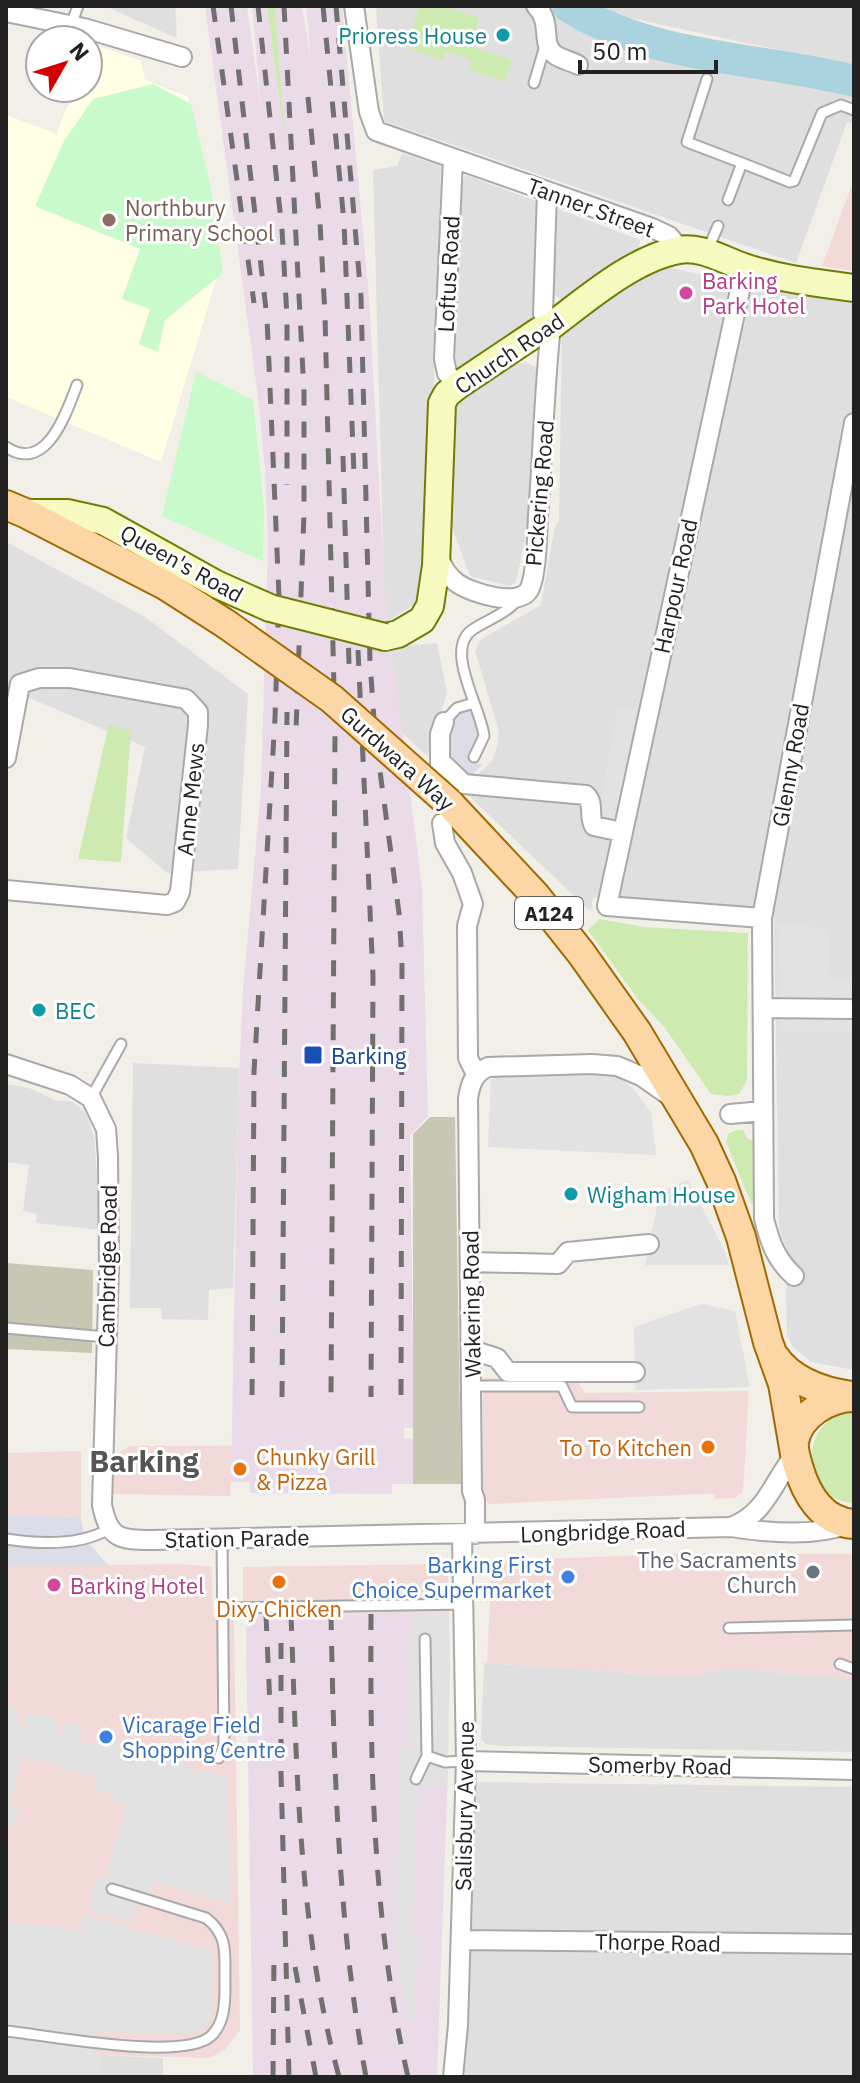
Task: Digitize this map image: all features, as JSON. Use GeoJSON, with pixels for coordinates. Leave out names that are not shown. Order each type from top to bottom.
{"type":"FeatureCollection","features":[{"type":"Feature","properties":{"kind":"main road","name":"Gurdwara Way"},"geometry":{"type":"LineString","coordinates":[[12,506],[165,585],[332,699],[446,813],[525,884],[573,942],[637,1032],[704,1144],[731,1206],[771,1352],[787,1398],[794,1451],[806,1487],[816,1504],[829,1517],[852,1524]]}},
{"type":"Feature","properties":{"kind":"main road"},"geometry":{"type":"LineString","coordinates":[[771,1352],[786,1370],[803,1381],[835,1394],[854,1397]]}},
{"type":"Feature","properties":{"kind":"main road"},"geometry":{"type":"LineString","coordinates":[[794,1451],[800,1427],[813,1412],[829,1402],[854,1397]]}},
{"type":"Feature","properties":{"kind":"street","name":"Tanner Street"},"geometry":{"type":"LineString","coordinates":[[354,6],[374,128],[397,139],[663,233],[694,251],[745,267],[854,288]]}},
{"type":"Feature","properties":{"kind":"street"},"geometry":{"type":"LineString","coordinates":[[536,6],[546,18],[546,43],[554,54],[578,65]]}},
{"type":"Feature","properties":{"kind":"street"},"geometry":{"type":"LineString","coordinates":[[6,12],[66,24]]}},
{"type":"Feature","properties":{"kind":"street"},"geometry":{"type":"LineString","coordinates":[[104,36],[170,59]]}},
{"type":"Feature","properties":{"kind":"street","name":"Loftus Road"},"geometry":{"type":"LineString","coordinates":[[453,158],[444,359],[447,373],[457,386]]}},
{"type":"Feature","properties":{"kind":"street","name":"Pickering Road"},"geometry":{"type":"LineString","coordinates":[[519,598],[530,588],[537,535],[551,326],[543,314],[547,191]]}},
{"type":"Feature","properties":{"kind":"street","name":"Church Road"},"geometry":{"type":"LineString","coordinates":[[385,637],[398,634],[425,616],[434,587],[442,403],[447,394],[636,267],[694,251]]}},
{"type":"Feature","properties":{"kind":"street","name":"Harpour Road"},"geometry":{"type":"LineString","coordinates":[[745,267],[607,906],[762,918]]}},
{"type":"Feature","properties":{"kind":"street","name":"Glenny Road"},"geometry":{"type":"LineString","coordinates":[[794,1276],[782,1266],[772,1247],[764,1219],[762,918],[854,423]]}},
{"type":"Feature","properties":{"kind":"street","name":"Queen's Road"},"geometry":{"type":"LineString","coordinates":[[12,506],[103,521],[218,585],[270,608],[385,637]]}},
{"type":"Feature","properties":{"kind":"street"},"geometry":{"type":"LineString","coordinates":[[437,550],[446,571],[465,588],[492,596],[519,598]]}},
{"type":"Feature","properties":{"kind":"street","name":"Anne Mews"},"geometry":{"type":"LineString","coordinates":[[6,890],[167,905],[175,902],[180,892],[198,725],[198,712],[186,699],[70,678],[39,678],[13,683]]}},
{"type":"Feature","properties":{"kind":"street"},"geometry":{"type":"LineString","coordinates":[[6,758],[13,683]]}},
{"type":"Feature","properties":{"kind":"street"},"geometry":{"type":"LineString","coordinates":[[444,722],[440,734],[440,764],[460,782],[586,795],[591,802],[594,826],[622,832]]}},
{"type":"Feature","properties":{"kind":"street","name":"Wakering Road"},"geometry":{"type":"LineString","coordinates":[[446,813],[445,843],[466,881],[473,904],[467,926],[468,1058],[476,1074],[468,1099],[472,1491],[475,1500],[468,1534]]}},
{"type":"Feature","properties":{"kind":"street"},"geometry":{"type":"LineString","coordinates":[[764,1008],[850,1009]]}},
{"type":"Feature","properties":{"kind":"street"},"geometry":{"type":"LineString","coordinates":[[6,1064],[70,1085],[91,1098]]}},
{"type":"Feature","properties":{"kind":"street","name":"Gurdwara Way"},"geometry":{"type":"LineString","coordinates":[[476,1074],[488,1067],[502,1066],[592,1064],[629,1069],[680,1103]]}},
{"type":"Feature","properties":{"kind":"street","name":"Cambridge Road"},"geometry":{"type":"LineString","coordinates":[[91,1098],[106,1129],[108,1157],[102,1505],[109,1529]]}},
{"type":"Feature","properties":{"kind":"street"},"geometry":{"type":"LineString","coordinates":[[730,1114],[763,1111]]}},
{"type":"Feature","properties":{"kind":"street"},"geometry":{"type":"LineString","coordinates":[[471,1262],[558,1264],[568,1252],[649,1244]]}},
{"type":"Feature","properties":{"kind":"street"},"geometry":{"type":"LineString","coordinates":[[472,1350],[497,1358],[508,1372],[635,1372]]}},
{"type":"Feature","properties":{"kind":"street"},"geometry":{"type":"LineString","coordinates":[[731,1527],[751,1518],[762,1506],[794,1451]]}},
{"type":"Feature","properties":{"kind":"street","name":"Longbridge Road"},"geometry":{"type":"LineString","coordinates":[[468,1534],[731,1527],[757,1531],[829,1531],[852,1524]]}},
{"type":"Feature","properties":{"kind":"street","name":"Station Parade"},"geometry":{"type":"LineString","coordinates":[[109,1529],[117,1537],[130,1540],[468,1534]]}},
{"type":"Feature","properties":{"kind":"street","name":"Salisbury Avenue"},"geometry":{"type":"LineString","coordinates":[[453,2077],[458,2025],[466,1761],[464,1604],[468,1534]]}},
{"type":"Feature","properties":{"kind":"street","name":"Somerby Road"},"geometry":{"type":"LineString","coordinates":[[466,1761],[854,1770]]}},
{"type":"Feature","properties":{"kind":"street","name":"Thorpe Road"},"geometry":{"type":"LineString","coordinates":[[461,1940],[854,1944]]}},
{"type":"Feature","properties":{"kind":"lane"},"geometry":{"type":"LineString","coordinates":[[534,83],[546,43]]}},
{"type":"Feature","properties":{"kind":"lane"},"geometry":{"type":"LineString","coordinates":[[707,79],[687,142],[790,182],[794,181],[822,113],[841,105],[854,110]]}},
{"type":"Feature","properties":{"kind":"lane"},"geometry":{"type":"LineString","coordinates":[[728,200],[742,163]]}},
{"type":"Feature","properties":{"kind":"lane"},"geometry":{"type":"LineString","coordinates":[[694,251],[718,226]]}},
{"type":"Feature","properties":{"kind":"lane"},"geometry":{"type":"LineString","coordinates":[[6,447],[14,452],[29,454],[44,447],[62,425],[77,385]]}},
{"type":"Feature","properties":{"kind":"lane"},"geometry":{"type":"LineString","coordinates":[[82,541],[95,544],[143,542]]}},
{"type":"Feature","properties":{"kind":"lane"},"geometry":{"type":"LineString","coordinates":[[485,623],[493,612],[492,596]]}},
{"type":"Feature","properties":{"kind":"lane"},"geometry":{"type":"LineString","coordinates":[[474,757],[484,736],[462,663],[461,644],[470,631],[510,608],[519,598]]}},
{"type":"Feature","properties":{"kind":"lane"},"geometry":{"type":"LineString","coordinates":[[444,722],[457,708],[474,703]]}},
{"type":"Feature","properties":{"kind":"lane"},"geometry":{"type":"LineString","coordinates":[[91,1098],[121,1044]]}},
{"type":"Feature","properties":{"kind":"lane"},"geometry":{"type":"LineString","coordinates":[[6,1328],[106,1337]]}},
{"type":"Feature","properties":{"kind":"lane"},"geometry":{"type":"LineString","coordinates":[[473,1386],[562,1386],[572,1407],[639,1407]]}},
{"type":"Feature","properties":{"kind":"lane"},"geometry":{"type":"LineString","coordinates":[[6,1539],[23,1543],[90,1538],[109,1529]]}},
{"type":"Feature","properties":{"kind":"lane"},"geometry":{"type":"LineString","coordinates":[[219,1758],[224,1745],[222,1539]]}},
{"type":"Feature","properties":{"kind":"lane"},"geometry":{"type":"LineString","coordinates":[[223,1608],[464,1604]]}},
{"type":"Feature","properties":{"kind":"lane"},"geometry":{"type":"LineString","coordinates":[[729,1628],[854,1625]]}},
{"type":"Feature","properties":{"kind":"lane"},"geometry":{"type":"LineString","coordinates":[[416,1779],[427,1756],[425,1639]]}},
{"type":"Feature","properties":{"kind":"lane"},"geometry":{"type":"LineString","coordinates":[[840,1664],[854,1669]]}},
{"type":"Feature","properties":{"kind":"lane"},"geometry":{"type":"LineString","coordinates":[[427,1756],[445,1762],[466,1761]]}},
{"type":"Feature","properties":{"kind":"lane"},"geometry":{"type":"LineString","coordinates":[[6,2031],[120,2046],[185,2047],[213,2035],[221,2022],[225,2002],[224,1937],[217,1926],[206,1918],[112,1889]]}},
{"type":"Feature","properties":{"kind":"shaded area"},"geometry":{"type":"Polygon","coordinates":[[[106,6],[175,6],[177,38],[136,20],[106,6]]]}},
{"type":"Feature","properties":{"kind":"shaded area"},"geometry":{"type":"Polygon","coordinates":[[[205,6],[247,6],[261,108],[252,6],[267,6],[283,128],[275,6],[302,6],[311,61],[306,6],[342,6],[369,297],[385,590],[422,887],[428,1116],[410,1136],[414,1428],[404,1428],[404,1438],[414,1439],[413,1484],[392,1484],[392,1494],[250,1493],[250,1482],[231,1482],[238,1102],[243,990],[261,788],[268,542],[258,397],[205,6]]]}},
{"type":"Feature","properties":{"kind":"shaded area"},"geometry":{"type":"Polygon","coordinates":[[[376,6],[547,6],[558,14],[698,59],[854,90],[854,124],[847,122],[796,263],[384,121],[376,6]]]}},
{"type":"Feature","properties":{"kind":"shaded area"},"geometry":{"type":"Polygon","coordinates":[[[589,6],[854,6],[854,66],[593,10],[589,6]]]}},
{"type":"Feature","properties":{"kind":"shaded area","name":"Northbury Primary School"},"geometry":{"type":"Polygon","coordinates":[[[104,48],[141,61],[145,80],[188,97],[220,267],[161,462],[6,397],[6,115],[56,136],[70,104],[104,104],[104,48]]]}},
{"type":"Feature","properties":{"kind":"shaded area"},"geometry":{"type":"Polygon","coordinates":[[[402,153],[441,166],[431,469],[423,599],[385,623],[373,170],[397,166],[402,153]]]}},
{"type":"Feature","properties":{"kind":"shaded area"},"geometry":{"type":"Polygon","coordinates":[[[466,175],[541,203],[536,320],[462,375],[452,361],[459,187],[466,175]]]}},
{"type":"Feature","properties":{"kind":"shaded area"},"geometry":{"type":"Polygon","coordinates":[[[854,179],[854,271],[822,266],[854,179]]]}},
{"type":"Feature","properties":{"kind":"shaded area"},"geometry":{"type":"Polygon","coordinates":[[[555,208],[640,240],[638,252],[568,302],[551,294],[557,241],[555,208]]]}},
{"type":"Feature","properties":{"kind":"shaded area"},"geometry":{"type":"Polygon","coordinates":[[[659,265],[755,287],[854,300],[854,1370],[811,1362],[793,1347],[787,1335],[786,1294],[790,1257],[779,1229],[774,912],[593,897],[591,912],[467,794],[472,780],[492,761],[499,731],[475,651],[480,640],[541,605],[555,526],[559,521],[562,332],[568,324],[659,265]]]}},
{"type":"Feature","properties":{"kind":"shaded area"},"geometry":{"type":"Polygon","coordinates":[[[525,362],[537,368],[530,516],[516,582],[509,586],[470,576],[447,514],[450,405],[482,382],[515,364],[525,362]]]}},
{"type":"Feature","properties":{"kind":"shaded area"},"geometry":{"type":"Polygon","coordinates":[[[6,542],[145,617],[248,694],[238,869],[167,873],[126,838],[145,747],[6,688],[6,542]]]}},
{"type":"Feature","properties":{"kind":"shaded area"},"geometry":{"type":"Polygon","coordinates":[[[437,643],[447,693],[427,756],[400,731],[386,648],[437,643]]]}},
{"type":"Feature","properties":{"kind":"shaded area"},"geometry":{"type":"Polygon","coordinates":[[[474,703],[484,736],[474,757],[482,765],[461,787],[440,734],[453,712],[474,703]]]}},
{"type":"Feature","properties":{"kind":"shaded area"},"geometry":{"type":"Polygon","coordinates":[[[618,707],[636,711],[615,825],[597,821],[618,707]]]}},
{"type":"Feature","properties":{"kind":"shaded area"},"geometry":{"type":"Polygon","coordinates":[[[777,925],[829,928],[831,978],[854,978],[854,1031],[781,1031],[777,925]]]}},
{"type":"Feature","properties":{"kind":"shaded area"},"geometry":{"type":"Polygon","coordinates":[[[133,1063],[239,1068],[233,1288],[209,1290],[208,1320],[162,1319],[161,1308],[130,1308],[133,1063]]]}},
{"type":"Feature","properties":{"kind":"shaded area"},"geometry":{"type":"Polygon","coordinates":[[[491,1074],[616,1074],[635,1091],[651,1113],[656,1155],[488,1147],[491,1074]]]}},
{"type":"Feature","properties":{"kind":"shaded area"},"geometry":{"type":"Polygon","coordinates":[[[6,1084],[29,1088],[55,1100],[73,1102],[86,1114],[94,1136],[101,1230],[36,1223],[37,1214],[23,1211],[29,1165],[6,1162],[6,1084]]]}},
{"type":"Feature","properties":{"kind":"shaded area"},"geometry":{"type":"Polygon","coordinates":[[[430,1117],[455,1117],[461,1484],[413,1484],[413,1134],[430,1117]]]}},
{"type":"Feature","properties":{"kind":"shaded area"},"geometry":{"type":"Polygon","coordinates":[[[688,1180],[729,1265],[645,1265],[660,1192],[688,1180]]]}},
{"type":"Feature","properties":{"kind":"shaded area"},"geometry":{"type":"Polygon","coordinates":[[[6,1263],[93,1270],[92,1353],[6,1349],[6,1263]]]}},
{"type":"Feature","properties":{"kind":"shaded area"},"geometry":{"type":"Polygon","coordinates":[[[701,1304],[735,1311],[750,1387],[635,1390],[634,1327],[701,1304]]]}},
{"type":"Feature","properties":{"kind":"shaded area"},"geometry":{"type":"Polygon","coordinates":[[[483,1378],[577,1380],[585,1393],[749,1391],[743,1492],[735,1498],[715,1499],[715,1494],[700,1494],[489,1504],[482,1495],[483,1378]]]}},
{"type":"Feature","properties":{"kind":"shaded area"},"geometry":{"type":"Polygon","coordinates":[[[452,1445],[455,1484],[231,1482],[230,1496],[113,1494],[114,1456],[130,1446],[452,1445]]]}},
{"type":"Feature","properties":{"kind":"shaded area"},"geometry":{"type":"Polygon","coordinates":[[[81,1451],[81,1517],[6,1515],[6,1453],[81,1451]]]}},
{"type":"Feature","properties":{"kind":"shaded area"},"geometry":{"type":"Polygon","coordinates":[[[6,1515],[81,1517],[85,1539],[109,1566],[6,1566],[6,1515]]]}},
{"type":"Feature","properties":{"kind":"shaded area"},"geometry":{"type":"Polygon","coordinates":[[[705,1553],[854,1554],[854,1679],[744,1669],[710,1671],[695,1677],[487,1663],[491,1579],[495,1569],[507,1560],[705,1553]]]}},
{"type":"Feature","properties":{"kind":"shaded area"},"geometry":{"type":"Polygon","coordinates":[[[182,1564],[212,1567],[213,1617],[234,1617],[240,2030],[225,2050],[209,2058],[102,2055],[101,2077],[6,2077],[6,1566],[182,1564]]]}},
{"type":"Feature","properties":{"kind":"shaded area"},"geometry":{"type":"Polygon","coordinates":[[[448,1564],[449,1613],[243,1616],[243,1567],[448,1564]]]}},
{"type":"Feature","properties":{"kind":"shaded area"},"geometry":{"type":"Polygon","coordinates":[[[412,1613],[449,1613],[450,1669],[448,1754],[445,1754],[447,1786],[418,1784],[412,1933],[418,1934],[415,2019],[409,2024],[398,1964],[397,1932],[400,1749],[411,1746],[407,1696],[412,1613]]]}},
{"type":"Feature","properties":{"kind":"shaded area"},"geometry":{"type":"Polygon","coordinates":[[[449,1613],[448,1754],[445,1754],[445,1769],[448,1770],[437,2077],[253,2077],[246,1627],[250,1627],[257,1616],[449,1613]]]}},
{"type":"Feature","properties":{"kind":"shaded area"},"geometry":{"type":"Polygon","coordinates":[[[484,1663],[694,1677],[710,1671],[744,1669],[854,1679],[854,1752],[486,1744],[481,1739],[484,1663]]]}},
{"type":"Feature","properties":{"kind":"shaded area"},"geometry":{"type":"Polygon","coordinates":[[[6,1705],[20,1709],[17,1722],[24,1725],[28,1712],[58,1720],[55,1731],[63,1734],[68,1721],[83,1726],[79,1741],[94,1746],[98,1732],[120,1739],[117,1750],[132,1755],[136,1744],[186,1758],[184,1767],[227,1776],[231,1903],[154,1881],[146,1907],[137,1905],[133,1922],[88,1909],[97,1878],[105,1879],[126,1805],[112,1800],[113,1793],[95,1789],[97,1777],[23,1756],[9,1805],[19,1808],[6,1842],[6,1705]]]}},
{"type":"Feature","properties":{"kind":"shaded area"},"geometry":{"type":"Polygon","coordinates":[[[472,1782],[854,1787],[854,2077],[454,2077],[472,1782]]]}},
{"type":"Feature","properties":{"kind":"shaded area"},"geometry":{"type":"Polygon","coordinates":[[[84,1915],[214,1951],[211,2018],[203,2028],[192,2034],[96,2032],[93,2043],[101,2055],[101,2077],[6,2077],[6,1926],[12,1922],[80,1931],[84,1915]]]}},
{"type":"Feature","properties":{"kind":"shaded area"},"geometry":{"type":"Polygon","coordinates":[[[101,2055],[163,2058],[163,2077],[101,2077],[101,2055]]]}},
{"type":"Feature","properties":{"kind":"green space"},"geometry":{"type":"Polygon","coordinates":[[[267,6],[275,6],[285,142],[267,6]]]}},
{"type":"Feature","properties":{"kind":"green space"},"geometry":{"type":"Polygon","coordinates":[[[419,6],[443,6],[479,18],[470,46],[512,60],[504,82],[468,69],[471,60],[446,51],[442,61],[407,47],[419,6]]]}},
{"type":"Feature","properties":{"kind":"green space"},"geometry":{"type":"Polygon","coordinates":[[[153,84],[191,104],[210,184],[223,273],[165,320],[158,352],[139,344],[150,309],[122,299],[140,249],[35,206],[64,141],[90,104],[104,104],[104,96],[153,84]]]}},
{"type":"Feature","properties":{"kind":"green space"},"geometry":{"type":"Polygon","coordinates":[[[196,372],[253,400],[264,507],[263,561],[162,516],[196,372]]]}},
{"type":"Feature","properties":{"kind":"green space"},"geometry":{"type":"Polygon","coordinates":[[[109,724],[131,731],[121,862],[78,859],[109,724]]]}},
{"type":"Feature","properties":{"kind":"green space"},"geometry":{"type":"Polygon","coordinates":[[[599,919],[644,927],[748,933],[747,1080],[739,1094],[711,1094],[665,1028],[637,998],[588,930],[599,919]]]}},
{"type":"Feature","properties":{"kind":"green space"},"geometry":{"type":"Polygon","coordinates":[[[743,1130],[748,1139],[756,1140],[756,1203],[751,1203],[726,1142],[728,1134],[743,1130]]]}},
{"type":"Feature","properties":{"kind":"green space"},"geometry":{"type":"Polygon","coordinates":[[[845,1413],[854,1413],[854,1503],[837,1499],[824,1490],[812,1462],[813,1447],[819,1432],[829,1421],[845,1413]]]}},
{"type":"Feature","properties":{"kind":"waterway"},"geometry":{"type":"LineString","coordinates":[[568,6],[601,24],[671,47],[854,81]]}},
{"type":"Feature","properties":{"kind":"railway"},"geometry":{"type":"LineString","coordinates":[[213,6],[254,303]]}},
{"type":"Feature","properties":{"kind":"railway"},"geometry":{"type":"LineString","coordinates":[[231,6],[267,318],[279,597],[254,1072],[252,1401]]}},
{"type":"Feature","properties":{"kind":"railway"},"geometry":{"type":"LineString","coordinates":[[258,6],[282,230],[287,317],[287,485]]}},
{"type":"Feature","properties":{"kind":"railway"},"geometry":{"type":"LineString","coordinates":[[284,6],[304,392],[304,513],[296,729]]}},
{"type":"Feature","properties":{"kind":"railway"},"geometry":{"type":"LineString","coordinates":[[323,6],[344,222],[354,474]]}},
{"type":"Feature","properties":{"kind":"railway"},"geometry":{"type":"LineString","coordinates":[[336,6],[361,297],[370,662],[375,734],[399,913],[402,961],[401,1398]]}},
{"type":"Feature","properties":{"kind":"railway"},"geometry":{"type":"LineString","coordinates":[[308,97],[325,315],[335,731],[331,1397]]}},
{"type":"Feature","properties":{"kind":"railway"},"geometry":{"type":"LineString","coordinates":[[343,456],[349,664]]}},
{"type":"Feature","properties":{"kind":"railway"},"geometry":{"type":"LineString","coordinates":[[358,650],[373,976],[371,1397]]}},
{"type":"Feature","properties":{"kind":"railway"},"geometry":{"type":"LineString","coordinates":[[282,1397],[287,712]]}},
{"type":"Feature","properties":{"kind":"railway"},"geometry":{"type":"LineString","coordinates":[[331,1614],[343,1905],[366,2077]]}},
{"type":"Feature","properties":{"kind":"railway"},"geometry":{"type":"LineString","coordinates":[[371,1614],[371,1731],[376,1847],[387,1962],[408,2077]]}},
{"type":"Feature","properties":{"kind":"railway"},"geometry":{"type":"LineString","coordinates":[[266,1615],[270,1707]]}},
{"type":"Feature","properties":{"kind":"railway"},"geometry":{"type":"LineString","coordinates":[[291,1615],[298,1790],[307,1906],[325,2020],[339,2077]]}},
{"type":"Feature","properties":{"kind":"railway"},"geometry":{"type":"LineString","coordinates":[[281,1643],[289,2077]]}},
{"type":"Feature","properties":{"kind":"railway"},"geometry":{"type":"LineString","coordinates":[[273,2077],[274,1951]]}},
{"type":"Feature","properties":{"kind":"railway"},"geometry":{"type":"LineString","coordinates":[[295,1967],[316,2077]]}},
{"type":"Feature","properties":{"kind":"place","name":"Prioress House"},"geometry":{"type":"Point","coordinates":[503,35]}},
{"type":"Feature","properties":{"kind":"place","name":"Northbury Primary School"},"geometry":{"type":"Point","coordinates":[109,220]}},
{"type":"Feature","properties":{"kind":"place","name":"Barking Park Hotel"},"geometry":{"type":"Point","coordinates":[686,293]}},
{"type":"Feature","properties":{"kind":"place","name":"BEC"},"geometry":{"type":"Point","coordinates":[39,1010]}},
{"type":"Feature","properties":{"kind":"place","name":"Barking"},"geometry":{"type":"Point","coordinates":[313,1055]}},
{"type":"Feature","properties":{"kind":"place","name":"Wigham House"},"geometry":{"type":"Point","coordinates":[571,1194]}},
{"type":"Feature","properties":{"kind":"place","name":"To To Kitchen"},"geometry":{"type":"Point","coordinates":[708,1447]}},
{"type":"Feature","properties":{"kind":"place","name":"Chunky Grill & Pizza"},"geometry":{"type":"Point","coordinates":[240,1469]}},
{"type":"Feature","properties":{"kind":"place","name":"The Sacraments Church"},"geometry":{"type":"Point","coordinates":[813,1572]}},
{"type":"Feature","properties":{"kind":"place","name":"Barking First Choice Supermarket"},"geometry":{"type":"Point","coordinates":[568,1577]}},
{"type":"Feature","properties":{"kind":"place","name":"Dixy Chicken"},"geometry":{"type":"Point","coordinates":[279,1582]}},
{"type":"Feature","properties":{"kind":"place","name":"Barking Hotel"},"geometry":{"type":"Point","coordinates":[54,1585]}},
{"type":"Feature","properties":{"kind":"place","name":"Vicarage Field Shopping Centre"},"geometry":{"type":"Point","coordinates":[106,1737]}},
{"type":"Feature","properties":{"kind":"district","name":"Barking"},"geometry":{"type":"Point","coordinates":[144,1460]}}]}
